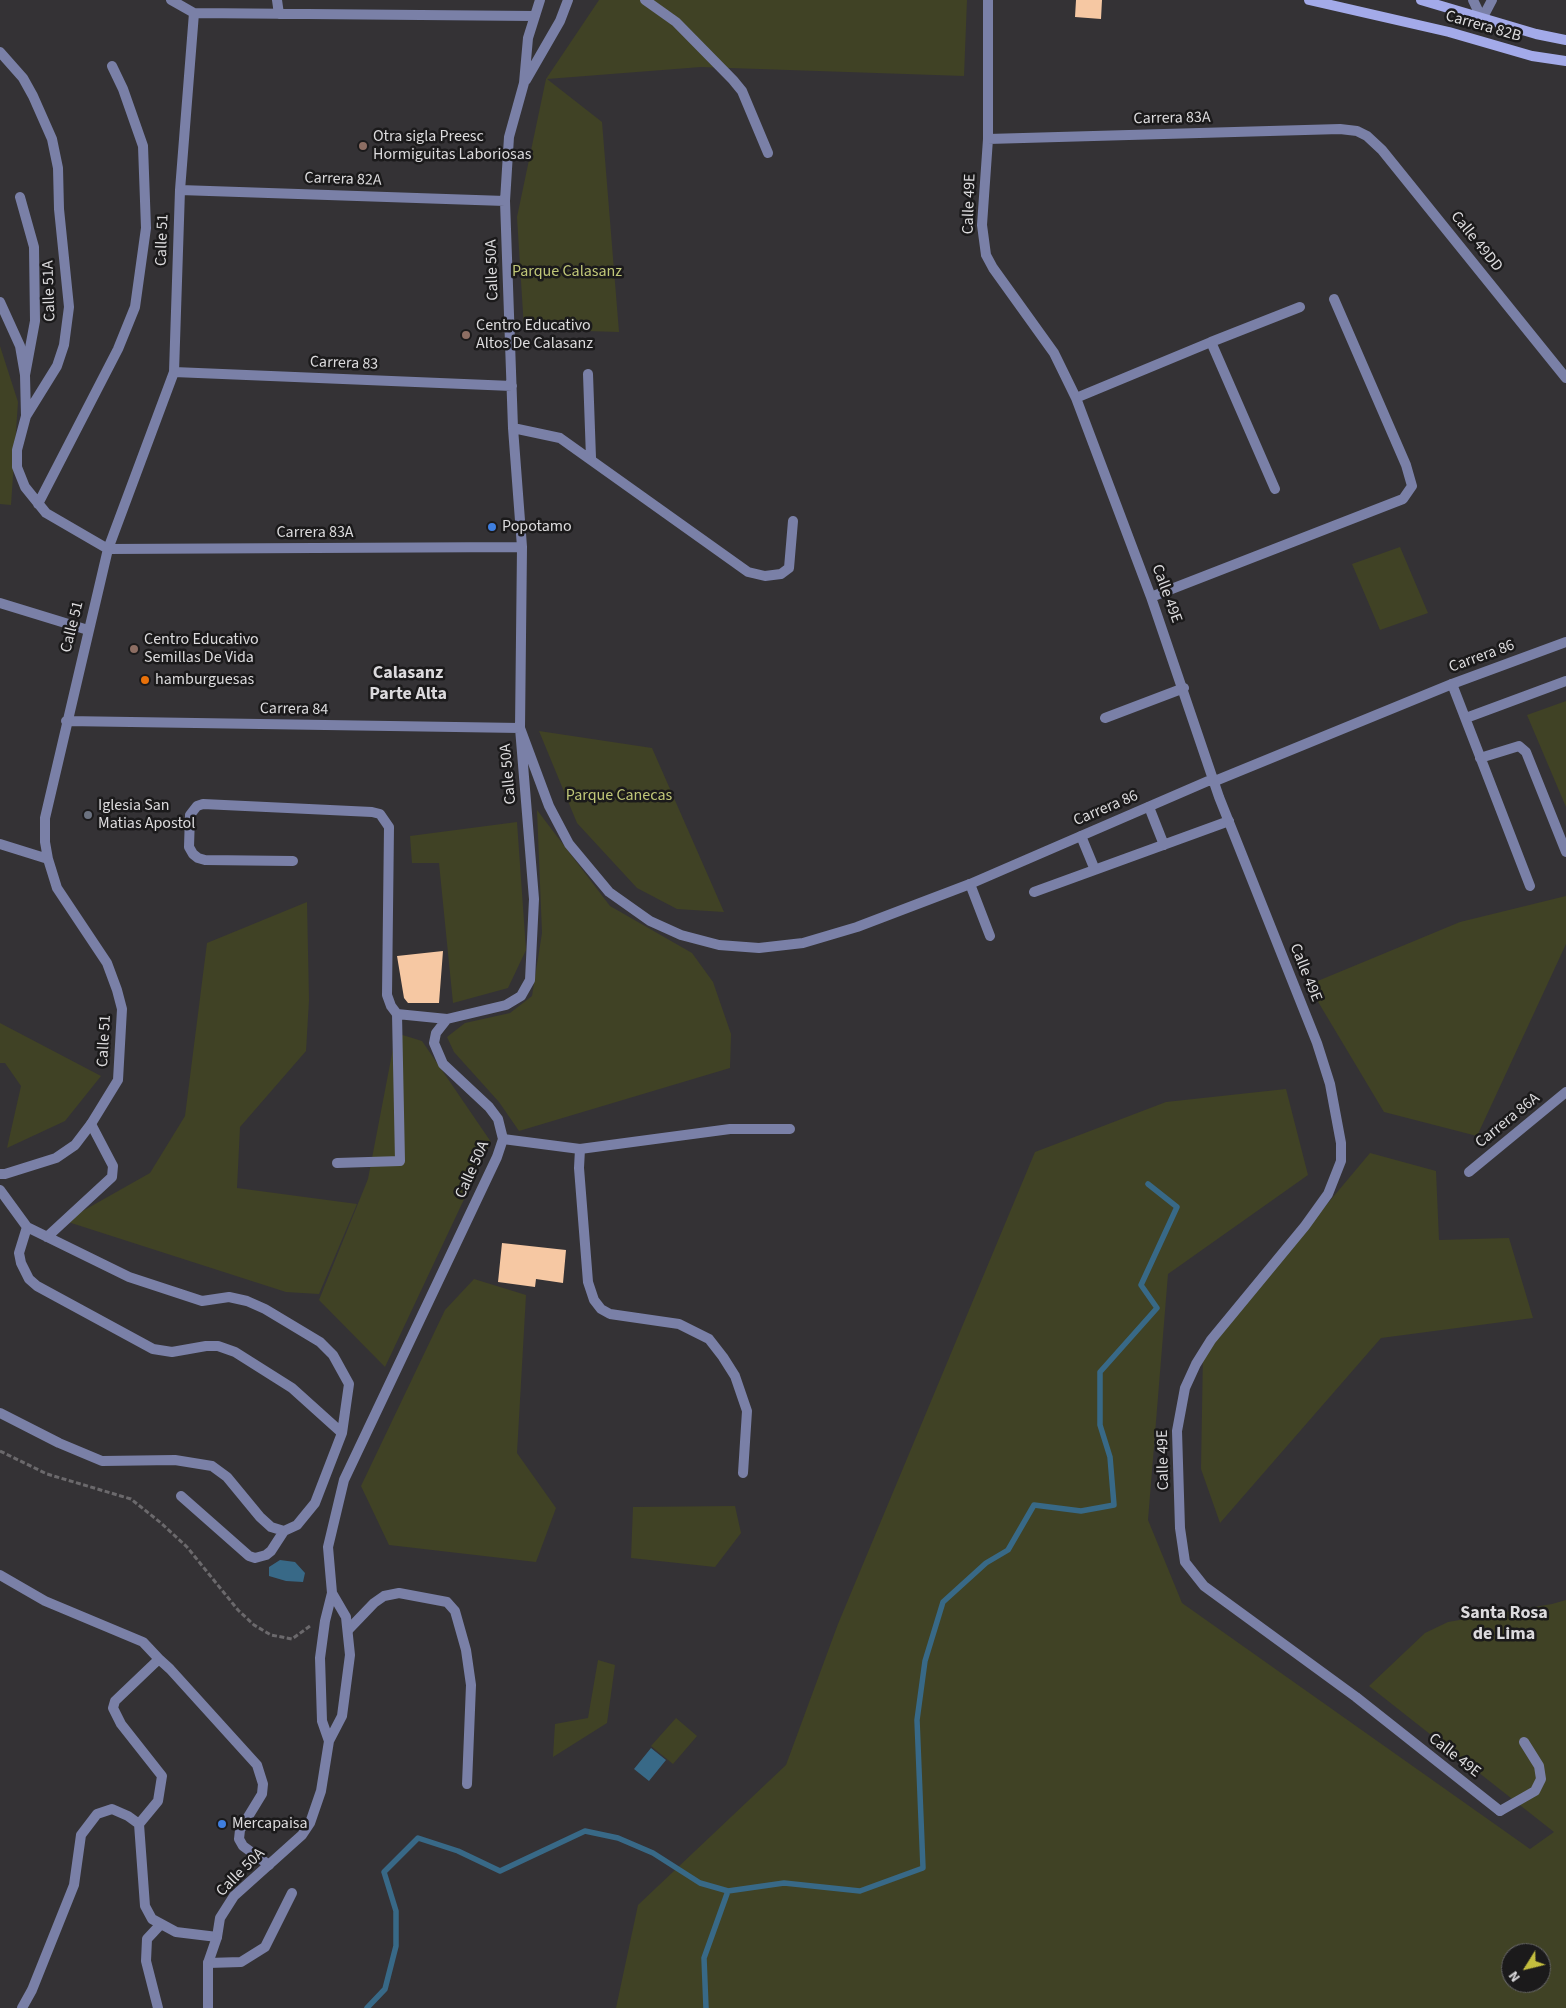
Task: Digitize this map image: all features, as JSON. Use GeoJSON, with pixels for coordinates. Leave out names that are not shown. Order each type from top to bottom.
{"type":"FeatureCollection","features":[{"type":"Feature","properties":{"kind":"street"},"geometry":{"type":"LineString","coordinates":[[171,0],[194,13],[534,16]]}},
{"type":"Feature","properties":{"kind":"street"},"geometry":{"type":"LineString","coordinates":[[277,0],[279,14]]}},
{"type":"Feature","properties":{"kind":"street","name":"Calle 50A"},"geometry":{"type":"LineString","coordinates":[[329,1741],[322,1721],[320,1658],[324,1621],[332,1593],[328,1548],[344,1480],[504,1139],[501,1126],[494,1113],[443,1064],[437,1054],[434,1043],[436,1033],[447,1019],[506,1005],[521,996],[530,980],[534,899],[520,728],[522,547],[513,428],[506,201],[509,137],[524,83],[528,38],[540,0]]}},
{"type":"Feature","properties":{"kind":"street","name":"Calle 50A"},"geometry":{"type":"LineString","coordinates":[[524,83],[560,20],[568,0]]}},
{"type":"Feature","properties":{"kind":"street"},"geometry":{"type":"LineString","coordinates":[[645,0],[676,22],[733,80],[742,92],[768,153]]}},
{"type":"Feature","properties":{"kind":"street","name":"Calle 49E"},"geometry":{"type":"LineString","coordinates":[[988,0],[988,139],[982,225],[986,255],[993,268],[1054,353],[1076,398],[1184,688],[1229,821],[1319,1049],[1334,1102],[1341,1143],[1341,1161],[1328,1194],[1305,1226],[1211,1340],[1196,1364],[1185,1388],[1177,1431],[1180,1528],[1185,1562],[1204,1586],[1356,1698],[1500,1811],[1535,1791],[1541,1778],[1539,1766],[1524,1742]]}},
{"type":"Feature","properties":{"kind":"street","name":"Carrera 82B"},"geometry":{"type":"LineString","coordinates":[[1309,0],[1449,32],[1532,56],[1566,61]]}},
{"type":"Feature","properties":{"kind":"street","name":"Carrera 82B"},"geometry":{"type":"LineString","coordinates":[[1421,0],[1482,19]]}},
{"type":"Feature","properties":{"kind":"street"},"geometry":{"type":"LineString","coordinates":[[1473,0],[1482,19],[1566,40]]}},
{"type":"Feature","properties":{"kind":"street"},"geometry":{"type":"LineString","coordinates":[[1482,19],[1492,0]]}},
{"type":"Feature","properties":{"kind":"street","name":"Calle 51"},"geometry":{"type":"LineString","coordinates":[[0,1174],[56,1158],[74,1145],[91,1124],[118,1080],[122,1009],[107,963],[58,888],[48,859],[45,842],[45,818],[66,721],[108,549],[174,372],[180,190],[194,13]]}},
{"type":"Feature","properties":{"kind":"street","name":"Calle 51A"},"geometry":{"type":"LineString","coordinates":[[0,52],[23,78],[52,138],[58,168],[69,307],[64,345],[57,366],[26,416],[17,450],[17,467],[25,488],[46,513],[108,549]]}},
{"type":"Feature","properties":{"kind":"street"},"geometry":{"type":"LineString","coordinates":[[38,504],[118,349],[135,307],[146,228],[143,146],[124,89],[112,66]]}},
{"type":"Feature","properties":{"kind":"street","name":"Carrera 83A"},"geometry":{"type":"LineString","coordinates":[[988,139],[1357,131]]}},
{"type":"Feature","properties":{"kind":"street","name":"Calle 49DD"},"geometry":{"type":"LineString","coordinates":[[1357,131],[1367,136],[1382,150],[1566,378]]}},
{"type":"Feature","properties":{"kind":"street","name":"Carrera 82A"},"geometry":{"type":"LineString","coordinates":[[180,190],[506,201]]}},
{"type":"Feature","properties":{"kind":"street"},"geometry":{"type":"LineString","coordinates":[[20,197],[34,247],[35,320],[25,375]]}},
{"type":"Feature","properties":{"kind":"street"},"geometry":{"type":"LineString","coordinates":[[1151,597],[1403,500],[1412,486],[1406,465],[1334,299]]}},
{"type":"Feature","properties":{"kind":"street"},"geometry":{"type":"LineString","coordinates":[[0,302],[20,346],[25,375],[26,416]]}},
{"type":"Feature","properties":{"kind":"street"},"geometry":{"type":"LineString","coordinates":[[1076,398],[1300,307]]}},
{"type":"Feature","properties":{"kind":"street"},"geometry":{"type":"LineString","coordinates":[[1211,342],[1275,489]]}},
{"type":"Feature","properties":{"kind":"street","name":"Carrera 83"},"geometry":{"type":"LineString","coordinates":[[174,372],[512,386]]}},
{"type":"Feature","properties":{"kind":"street"},"geometry":{"type":"LineString","coordinates":[[588,374],[591,458]]}},
{"type":"Feature","properties":{"kind":"street"},"geometry":{"type":"LineString","coordinates":[[513,428],[560,438],[591,458],[748,572],[765,576],[781,574],[789,568],[793,521]]}},
{"type":"Feature","properties":{"kind":"street","name":"Carrera 83A"},"geometry":{"type":"LineString","coordinates":[[108,549],[522,547]]}},
{"type":"Feature","properties":{"kind":"street"},"geometry":{"type":"LineString","coordinates":[[0,602],[88,630]]}},
{"type":"Feature","properties":{"kind":"street","name":"Carrera 86"},"geometry":{"type":"LineString","coordinates":[[650,921],[681,935],[719,945],[759,948],[803,943],[857,926],[970,884],[1208,781],[1215,780],[1452,684],[1566,642]]}},
{"type":"Feature","properties":{"kind":"street"},"geometry":{"type":"LineString","coordinates":[[1466,718],[1566,681]]}},
{"type":"Feature","properties":{"kind":"street"},"geometry":{"type":"LineString","coordinates":[[1452,684],[1530,886]]}},
{"type":"Feature","properties":{"kind":"street"},"geometry":{"type":"LineString","coordinates":[[1105,718],[1184,688]]}},
{"type":"Feature","properties":{"kind":"street","name":"Carrera 84"},"geometry":{"type":"LineString","coordinates":[[66,721],[520,728]]}},
{"type":"Feature","properties":{"kind":"street","name":"Calle 50A"},"geometry":{"type":"LineString","coordinates":[[520,728],[549,806],[569,844],[608,892],[650,921]]}},
{"type":"Feature","properties":{"kind":"street"},"geometry":{"type":"LineString","coordinates":[[1480,758],[1518,746],[1526,752],[1566,852]]}},
{"type":"Feature","properties":{"kind":"street"},"geometry":{"type":"LineString","coordinates":[[293,861],[205,860],[198,858],[189,847],[190,815],[197,806],[203,804],[372,812],[385,819],[389,827],[387,995],[391,1006],[397,1014],[400,1161],[338,1163]]}},
{"type":"Feature","properties":{"kind":"street"},"geometry":{"type":"LineString","coordinates":[[1149,807],[1164,845]]}},
{"type":"Feature","properties":{"kind":"street"},"geometry":{"type":"LineString","coordinates":[[1034,892],[1229,821]]}},
{"type":"Feature","properties":{"kind":"street"},"geometry":{"type":"LineString","coordinates":[[1081,836],[1095,870]]}},
{"type":"Feature","properties":{"kind":"street"},"geometry":{"type":"LineString","coordinates":[[0,844],[48,859]]}},
{"type":"Feature","properties":{"kind":"street"},"geometry":{"type":"LineString","coordinates":[[970,884],[990,936]]}},
{"type":"Feature","properties":{"kind":"street"},"geometry":{"type":"LineString","coordinates":[[397,1014],[447,1019]]}},
{"type":"Feature","properties":{"kind":"street","name":"Carrera 86A"},"geometry":{"type":"LineString","coordinates":[[1469,1172],[1566,1092]]}},
{"type":"Feature","properties":{"kind":"street"},"geometry":{"type":"LineString","coordinates":[[47,1236],[112,1177],[113,1166],[91,1124]]}},
{"type":"Feature","properties":{"kind":"street"},"geometry":{"type":"LineString","coordinates":[[504,1139],[580,1149],[730,1130],[790,1129]]}},
{"type":"Feature","properties":{"kind":"street"},"geometry":{"type":"LineString","coordinates":[[580,1149],[588,1282],[594,1300],[601,1309],[610,1314],[679,1324],[708,1339],[724,1357],[735,1376],[747,1411],[743,1473]]}},
{"type":"Feature","properties":{"kind":"street"},"geometry":{"type":"LineString","coordinates":[[0,1190],[27,1227],[129,1277],[193,1298],[202,1300],[229,1297],[265,1309],[320,1342],[333,1355],[349,1384],[342,1434],[315,1504],[297,1525],[284,1531],[271,1551],[266,1555],[255,1558],[249,1556],[181,1496]]}},
{"type":"Feature","properties":{"kind":"street"},"geometry":{"type":"LineString","coordinates":[[27,1227],[19,1253],[21,1263],[29,1279],[37,1286],[153,1349],[172,1352],[206,1346],[218,1346],[235,1352],[292,1388],[342,1434]]}},
{"type":"Feature","properties":{"kind":"street"},"geometry":{"type":"LineString","coordinates":[[0,1413],[59,1443],[102,1460],[175,1460],[212,1466],[227,1477],[260,1517],[271,1527],[284,1531]]}},
{"type":"Feature","properties":{"kind":"street"},"geometry":{"type":"LineString","coordinates":[[0,1575],[45,1601],[143,1642],[170,1669],[257,1765],[261,1774],[262,1794],[240,1830],[239,1839],[244,1846],[269,1865]]}},
{"type":"Feature","properties":{"kind":"street","name":"Calle 50A"},"geometry":{"type":"LineString","coordinates":[[208,2008],[208,1964],[217,1937],[220,1918],[234,1896],[302,1835],[310,1823],[321,1791],[329,1741],[342,1716],[350,1655],[349,1629],[346,1617],[332,1593]]}},
{"type":"Feature","properties":{"kind":"street"},"geometry":{"type":"LineString","coordinates":[[349,1629],[374,1603],[384,1596],[399,1593],[447,1602],[456,1611],[466,1650],[471,1685],[467,1784]]}},
{"type":"Feature","properties":{"kind":"street"},"geometry":{"type":"LineString","coordinates":[[158,1659],[115,1701],[113,1708],[121,1724],[162,1776],[158,1801],[139,1824],[145,1906],[152,1919],[176,1932],[217,1937]]}},
{"type":"Feature","properties":{"kind":"street"},"geometry":{"type":"LineString","coordinates":[[22,2008],[32,1990],[74,1886],[78,1846],[86,1825],[97,1814],[112,1810],[128,1816],[139,1824]]}},
{"type":"Feature","properties":{"kind":"street"},"geometry":{"type":"LineString","coordinates":[[208,1964],[241,1962],[265,1947],[292,1893]]}},
{"type":"Feature","properties":{"kind":"street"},"geometry":{"type":"LineString","coordinates":[[158,2008],[146,1961],[147,1939],[161,1924]]}},
{"type":"Feature","properties":{"kind":"path"},"geometry":{"type":"LineString","coordinates":[[0,1451],[48,1474],[131,1499],[161,1522],[187,1547],[238,1610],[254,1625],[271,1636],[292,1639],[312,1625]]}},
{"type":"Feature","properties":{"kind":"green space","name":"Parque Calasanz"},"geometry":{"type":"Polygon","coordinates":[[[599,0],[967,0],[964,76],[701,67],[547,79],[602,122],[619,332],[524,329],[517,217],[546,79],[599,0]]]}},
{"type":"Feature","properties":{"kind":"green space"},"geometry":{"type":"Polygon","coordinates":[[[0,346],[18,402],[11,505],[0,504],[0,346]]]}},
{"type":"Feature","properties":{"kind":"green space"},"geometry":{"type":"Polygon","coordinates":[[[1400,547],[1428,613],[1380,630],[1352,564],[1400,547]]]}},
{"type":"Feature","properties":{"kind":"green space"},"geometry":{"type":"Polygon","coordinates":[[[1566,701],[1566,807],[1527,715],[1566,701]]]}},
{"type":"Feature","properties":{"kind":"green space","name":"Parque Canecas"},"geometry":{"type":"Polygon","coordinates":[[[539,731],[652,748],[724,912],[677,909],[637,888],[577,823],[539,731]]]}},
{"type":"Feature","properties":{"kind":"green space"},"geometry":{"type":"Polygon","coordinates":[[[537,810],[610,906],[692,953],[713,982],[731,1034],[730,1068],[519,1131],[499,1102],[454,1052],[447,1037],[465,1023],[510,1013],[532,996],[542,933],[537,810]]]}},
{"type":"Feature","properties":{"kind":"green space"},"geometry":{"type":"Polygon","coordinates":[[[517,822],[526,950],[508,988],[453,1003],[439,863],[412,863],[410,836],[517,822]]]}},
{"type":"Feature","properties":{"kind":"green space"},"geometry":{"type":"Polygon","coordinates":[[[1566,896],[1566,944],[1477,1136],[1384,1112],[1308,985],[1460,922],[1566,896]]]}},
{"type":"Feature","properties":{"kind":"green space"},"geometry":{"type":"Polygon","coordinates":[[[307,902],[309,1000],[306,1051],[240,1127],[237,1188],[357,1204],[319,1294],[286,1292],[65,1221],[150,1173],[185,1116],[207,943],[307,902]]]}},
{"type":"Feature","properties":{"kind":"green space"},"geometry":{"type":"Polygon","coordinates":[[[0,1023],[101,1076],[65,1121],[7,1148],[21,1086],[5,1063],[0,1063],[0,1023]]]}},
{"type":"Feature","properties":{"kind":"green space"},"geometry":{"type":"Polygon","coordinates":[[[396,1033],[422,1041],[491,1142],[385,1367],[319,1300],[368,1179],[396,1033]]]}},
{"type":"Feature","properties":{"kind":"green space"},"geometry":{"type":"Polygon","coordinates":[[[1286,1089],[1308,1175],[1168,1274],[1148,1520],[1182,1603],[1530,1849],[1554,1832],[1369,1686],[1425,1633],[1448,1622],[1566,1600],[1566,2008],[616,2008],[638,1905],[786,1765],[838,1624],[1035,1152],[1166,1102],[1286,1089]]]}},
{"type":"Feature","properties":{"kind":"green space"},"geometry":{"type":"Polygon","coordinates":[[[1370,1153],[1436,1171],[1439,1240],[1509,1238],[1533,1318],[1381,1338],[1220,1523],[1201,1469],[1203,1352],[1370,1153]]]}},
{"type":"Feature","properties":{"kind":"green space"},"geometry":{"type":"Polygon","coordinates":[[[474,1279],[526,1295],[517,1453],[556,1508],[536,1562],[389,1545],[361,1486],[445,1310],[474,1279]]]}},
{"type":"Feature","properties":{"kind":"green space"},"geometry":{"type":"Polygon","coordinates":[[[735,1506],[741,1533],[715,1567],[631,1558],[633,1507],[735,1506]]]}},
{"type":"Feature","properties":{"kind":"green space"},"geometry":{"type":"Polygon","coordinates":[[[598,1660],[615,1665],[607,1723],[553,1757],[555,1724],[588,1718],[598,1660]]]}},
{"type":"Feature","properties":{"kind":"green space"},"geometry":{"type":"Polygon","coordinates":[[[676,1718],[697,1736],[673,1764],[651,1746],[676,1718]]]}},
{"type":"Feature","properties":{"kind":"water"},"geometry":{"type":"Polygon","coordinates":[[[280,1560],[295,1562],[305,1573],[303,1582],[286,1581],[269,1576],[269,1567],[280,1560]]]}},
{"type":"Feature","properties":{"kind":"water"},"geometry":{"type":"Polygon","coordinates":[[[651,1748],[666,1760],[649,1781],[634,1769],[651,1748]]]}},
{"type":"Feature","properties":{"kind":"building"},"geometry":{"type":"Polygon","coordinates":[[[1076,0],[1102,0],[1101,19],[1075,17],[1076,0]]]}},
{"type":"Feature","properties":{"kind":"building"},"geometry":{"type":"Polygon","coordinates":[[[443,951],[439,1003],[408,1003],[404,998],[397,956],[443,951]]]}},
{"type":"Feature","properties":{"kind":"building"},"geometry":{"type":"Polygon","coordinates":[[[502,1243],[566,1250],[563,1283],[536,1279],[535,1287],[498,1282],[502,1243]]]}},
{"type":"Feature","properties":{"kind":"waterway"},"geometry":{"type":"LineString","coordinates":[[706,2008],[704,1958],[728,1891],[784,1883],[860,1891],[923,1868],[917,1720],[925,1661],[943,1602],[986,1563],[1008,1550],[1034,1505],[1081,1511],[1114,1505],[1110,1457],[1100,1425],[1100,1372],[1157,1308],[1141,1285],[1177,1207],[1148,1184]]}},
{"type":"Feature","properties":{"kind":"waterway"},"geometry":{"type":"LineString","coordinates":[[367,2008],[385,1989],[396,1946],[396,1911],[384,1872],[418,1838],[458,1851],[500,1871],[585,1831],[618,1838],[653,1853],[700,1883],[728,1891]]}},
{"type":"Feature","properties":{"kind":"place","name":"Otra sigla Preesc Hormiguitas Laboriosas"},"geometry":{"type":"Point","coordinates":[363,146]}},
{"type":"Feature","properties":{"kind":"place","name":"Centro Educativo Altos De Calasanz"},"geometry":{"type":"Point","coordinates":[466,335]}},
{"type":"Feature","properties":{"kind":"place","name":"Popotamo"},"geometry":{"type":"Point","coordinates":[492,527]}},
{"type":"Feature","properties":{"kind":"place","name":"Centro Educativo Semillas De Vida"},"geometry":{"type":"Point","coordinates":[134,649]}},
{"type":"Feature","properties":{"kind":"place","name":"hamburguesas"},"geometry":{"type":"Point","coordinates":[145,680]}},
{"type":"Feature","properties":{"kind":"place","name":"Iglesia San Matias Apostol"},"geometry":{"type":"Point","coordinates":[88,815]}},
{"type":"Feature","properties":{"kind":"place","name":"Mercapaisa"},"geometry":{"type":"Point","coordinates":[222,1824]}},
{"type":"Feature","properties":{"kind":"district","name":"Calasanz Parte Alta"},"geometry":{"type":"Point","coordinates":[408,684]}},
{"type":"Feature","properties":{"kind":"district","name":"Santa Rosa de Lima"},"geometry":{"type":"Point","coordinates":[1504,1624]}}]}
